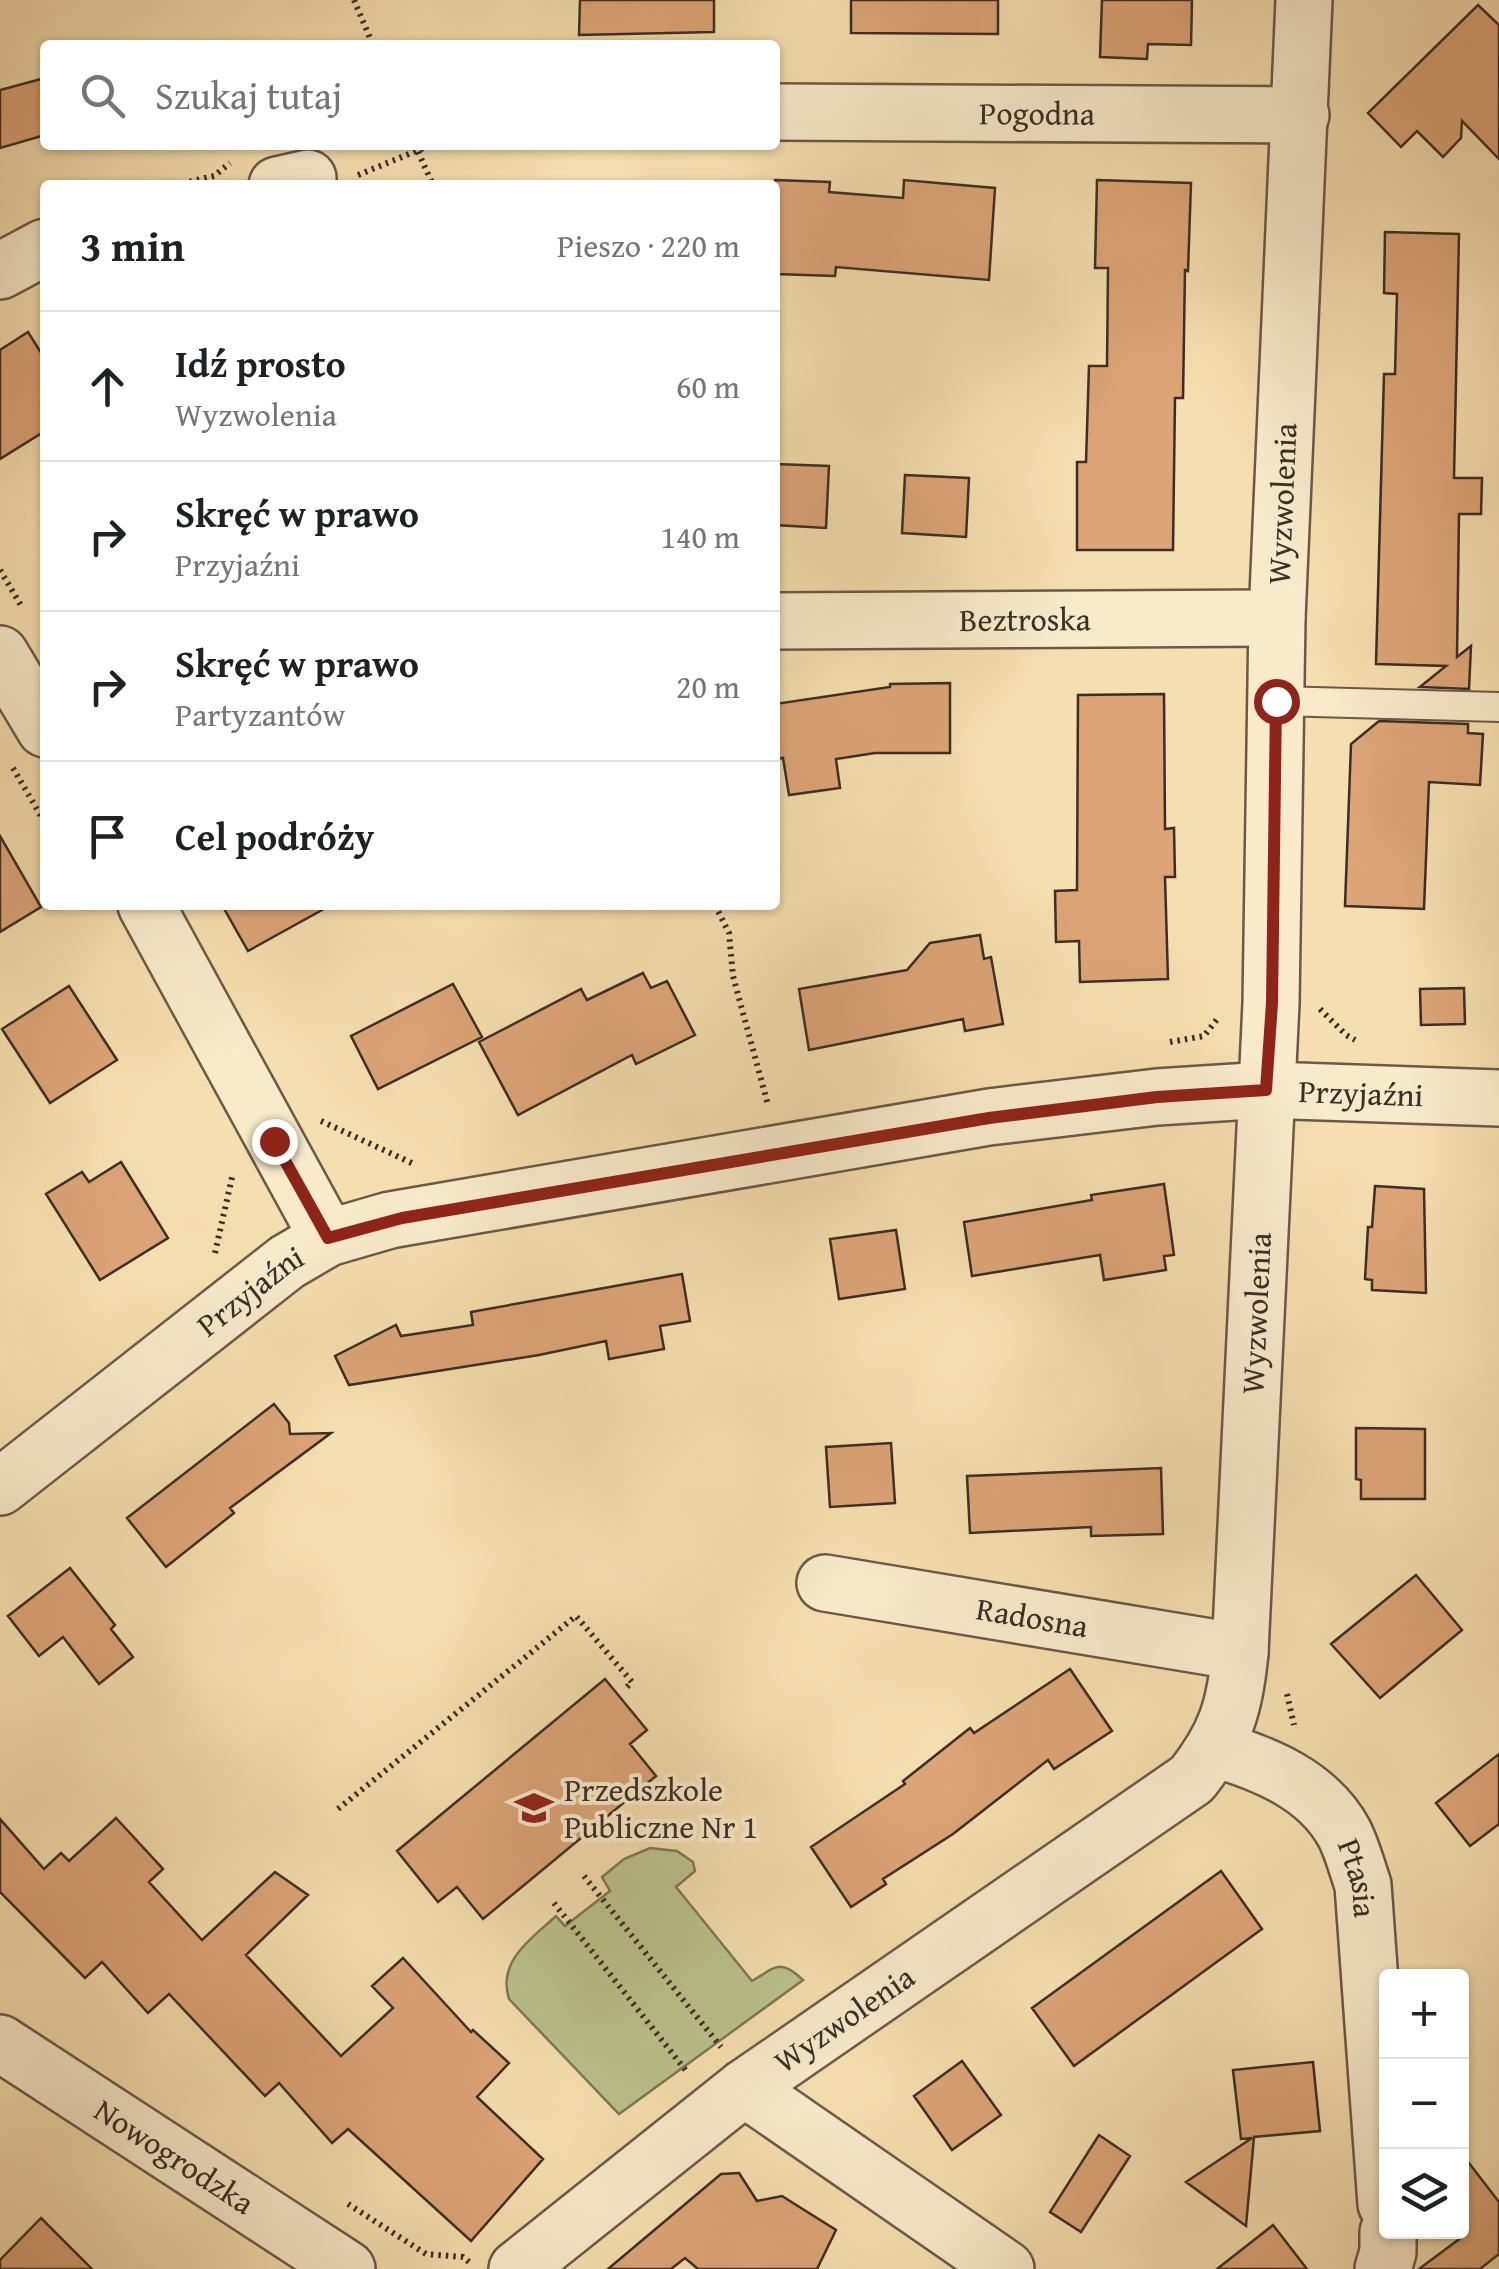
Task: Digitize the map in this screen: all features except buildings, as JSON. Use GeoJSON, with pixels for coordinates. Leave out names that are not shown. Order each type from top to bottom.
{"type":"FeatureCollection","features":[{"type":"Feature","properties":{"kind":"street","name":"Wyzwolenia"},"geometry":{"type":"LineString","coordinates":[[497,2256],[722,2058],[1160,1804],[1192,1779],[1216,1748],[1234,1702],[1240,1652],[1272,1003],[1278,618],[1304,0]]}},
{"type":"Feature","properties":{"kind":"street","name":"Pogodna"},"geometry":{"type":"LineString","coordinates":[[780,112],[1301,115]]}},
{"type":"Feature","properties":{"kind":"street"},"geometry":{"type":"LineString","coordinates":[[0,271],[40,250]]}},
{"type":"Feature","properties":{"kind":"street","name":"Beztroska"},"geometry":{"type":"LineString","coordinates":[[780,620],[1278,618]]}},
{"type":"Feature","properties":{"kind":"street"},"geometry":{"type":"LineString","coordinates":[[0,654],[27,745]]}},
{"type":"Feature","properties":{"kind":"street"},"geometry":{"type":"LineString","coordinates":[[149,910],[328,1238]]}},
{"type":"Feature","properties":{"kind":"street","name":"Przyjaźni"},"geometry":{"type":"LineString","coordinates":[[0,1487],[252,1286],[328,1238],[402,1218],[970,1120],[1157,1097],[1266,1090],[1499,1098]]}},
{"type":"Feature","properties":{"kind":"street","name":"Radosna"},"geometry":{"type":"LineString","coordinates":[[825,1584],[1240,1652]]}},
{"type":"Feature","properties":{"kind":"street","name":"Ptasia"},"geometry":{"type":"LineString","coordinates":[[1216,1748],[1257,1762],[1299,1784],[1331,1813],[1345,1834],[1363,1884],[1382,2149]]}},
{"type":"Feature","properties":{"kind":"street","name":"Nowogrodzka"},"geometry":{"type":"LineString","coordinates":[[0,2043],[347,2269]]}},
{"type":"Feature","properties":{"kind":"street"},"geometry":{"type":"LineString","coordinates":[[722,2058],[1006,2269]]}},
{"type":"Feature","properties":{"kind":"street"},"geometry":{"type":"LineString","coordinates":[[1383,2269],[1388,2239]]}},
{"type":"Feature","properties":{"kind":"lane"},"geometry":{"type":"LineString","coordinates":[[1276,701],[1499,706]]}},
{"type":"Feature","properties":{"kind":"path"},"geometry":{"type":"LineString","coordinates":[[354,0],[371,40]]}},
{"type":"Feature","properties":{"kind":"path"},"geometry":{"type":"LineString","coordinates":[[312,180],[410,150]]}},
{"type":"Feature","properties":{"kind":"path"},"geometry":{"type":"LineString","coordinates":[[417,150],[431,180]]}},
{"type":"Feature","properties":{"kind":"path"},"geometry":{"type":"LineString","coordinates":[[27,745],[40,801]]}},
{"type":"Feature","properties":{"kind":"path"},"geometry":{"type":"LineString","coordinates":[[718,910],[729,933],[733,976],[769,1108],[750,1112]]}},
{"type":"Feature","properties":{"kind":"path"},"geometry":{"type":"LineString","coordinates":[[1315,1004],[1346,1035],[1366,1045]]}},
{"type":"Feature","properties":{"kind":"path"},"geometry":{"type":"LineString","coordinates":[[1152,1044],[1204,1036],[1224,1010]]}},
{"type":"Feature","properties":{"kind":"path"},"geometry":{"type":"LineString","coordinates":[[316,1118],[423,1168]]}},
{"type":"Feature","properties":{"kind":"path"},"geometry":{"type":"LineString","coordinates":[[338,1809],[576,1616],[632,1682],[624,1690]]}},
{"type":"Feature","properties":{"kind":"path"},"geometry":{"type":"LineString","coordinates":[[584,1876],[722,2058],[674,2083]]}},
{"type":"Feature","properties":{"kind":"path"},"geometry":{"type":"LineString","coordinates":[[554,1903],[688,2073]]}},
{"type":"Feature","properties":{"kind":"path"},"geometry":{"type":"LineString","coordinates":[[347,2204],[426,2254],[497,2256]]}},
{"type":"Feature","properties":{"kind":"path"},"geometry":{"type":"LineString","coordinates":[[463,2257],[478,2269]]}},
{"type":"Feature","properties":{"kind":"green space"},"geometry":{"type":"Polygon","coordinates":[[[650,1848],[677,1851],[693,1862],[695,1871],[676,1887],[752,1981],[778,1967],[789,1969],[803,1980],[619,2114],[509,1999],[508,1973],[527,1942],[556,1916],[565,1926],[610,1891],[602,1877],[624,1859],[650,1848]]]}},
{"type":"Feature","properties":{"kind":"place","name":"Przedszkole Publiczne Nr 1"},"geometry":{"type":"Point","coordinates":[534,1808]}},
{"type":"Feature","properties":{"kind":"route"},"geometry":{"type":"LineString","coordinates":[[274,1141],[328,1238],[402,1218],[989,1118],[1157,1097],[1266,1090],[1272,1003],[1276,701]]}}]}
